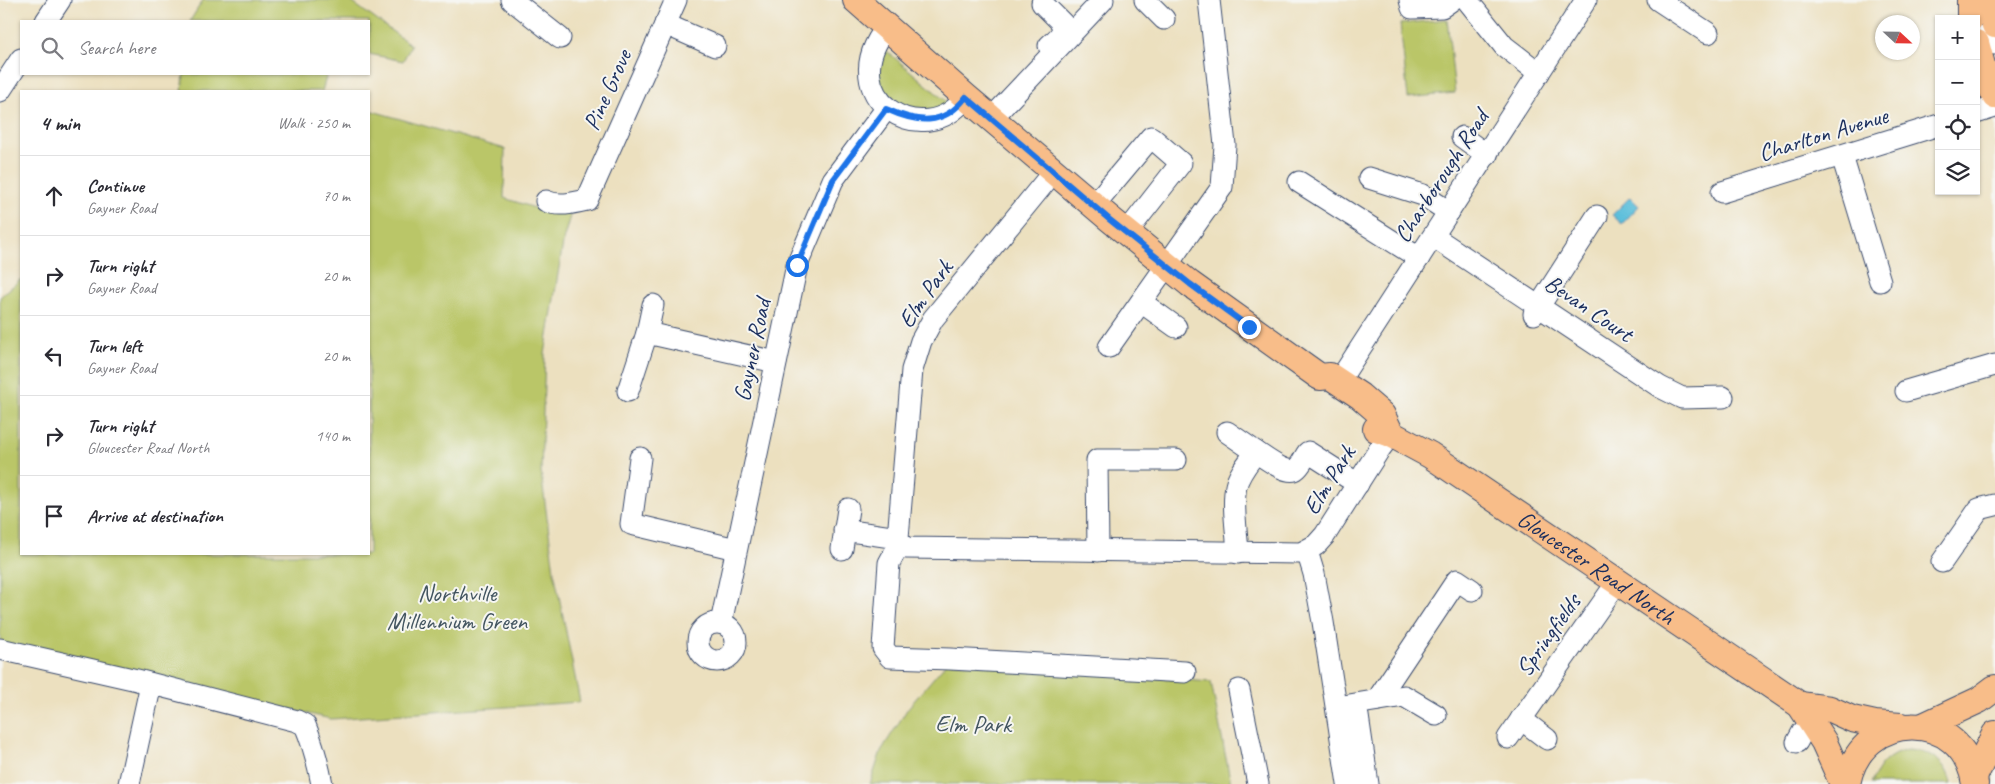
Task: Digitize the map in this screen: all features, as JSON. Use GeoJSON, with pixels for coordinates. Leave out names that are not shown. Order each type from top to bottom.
{"type":"FeatureCollection","features":[{"type":"Feature","properties":{"kind":"main road","name":"Gloucester Road North"},"geometry":{"type":"LineString","coordinates":[[856,0],[966,97],[1167,264],[1234,316],[1330,379],[1322,385],[1366,419],[1374,429],[1391,434],[1430,455],[1618,581],[1803,723],[1824,742],[1845,784]]}},
{"type":"Feature","properties":{"kind":"main road"},"geometry":{"type":"LineString","coordinates":[[1970,0],[1970,15]]}},
{"type":"Feature","properties":{"kind":"main road"},"geometry":{"type":"LineString","coordinates":[[1985,0],[1990,8],[1995,25]]}},
{"type":"Feature","properties":{"kind":"main road"},"geometry":{"type":"LineString","coordinates":[[1980,58],[1994,97]]}},
{"type":"Feature","properties":{"kind":"main road"},"geometry":{"type":"LineString","coordinates":[[1994,97],[1995,61]]}},
{"type":"Feature","properties":{"kind":"main road"},"geometry":{"type":"LineString","coordinates":[[1845,784],[1857,754],[1870,741],[1886,731],[1912,726],[1979,700],[1995,688]]}},
{"type":"Feature","properties":{"kind":"main road","name":"Gloucester Road North"},"geometry":{"type":"LineString","coordinates":[[1803,723],[1830,709],[1852,719],[1875,724],[1912,726]]}},
{"type":"Feature","properties":{"kind":"main road"},"geometry":{"type":"LineString","coordinates":[[1912,726],[1940,732],[1955,743],[1967,759],[1975,780]]}},
{"type":"Feature","properties":{"kind":"main road"},"geometry":{"type":"LineString","coordinates":[[1975,780],[1995,734]]}},
{"type":"Feature","properties":{"kind":"street"},"geometry":{"type":"LineString","coordinates":[[47,20],[60,0]]}},
{"type":"Feature","properties":{"kind":"street"},"geometry":{"type":"LineString","coordinates":[[512,0],[560,38]]}},
{"type":"Feature","properties":{"kind":"street","name":"Pine Grove"},"geometry":{"type":"LineString","coordinates":[[546,201],[569,204],[587,200],[676,0]]}},
{"type":"Feature","properties":{"kind":"street"},"geometry":{"type":"LineString","coordinates":[[989,115],[1103,0]]}},
{"type":"Feature","properties":{"kind":"street"},"geometry":{"type":"LineString","coordinates":[[1145,0],[1164,19]]}},
{"type":"Feature","properties":{"kind":"street"},"geometry":{"type":"LineString","coordinates":[[1109,347],[1222,187],[1225,145],[1209,0]]}},
{"type":"Feature","properties":{"kind":"street"},"geometry":{"type":"LineString","coordinates":[[1410,0],[1412,8],[1442,7],[1452,0]]}},
{"type":"Feature","properties":{"kind":"street"},"geometry":{"type":"LineString","coordinates":[[1467,0],[1504,46],[1539,73]]}},
{"type":"Feature","properties":{"kind":"street","name":"Charborough Road"},"geometry":{"type":"LineString","coordinates":[[1330,379],[1434,237],[1586,0]]}},
{"type":"Feature","properties":{"kind":"street"},"geometry":{"type":"LineString","coordinates":[[1658,0],[1708,33]]}},
{"type":"Feature","properties":{"kind":"street"},"geometry":{"type":"LineString","coordinates":[[989,115],[1062,32],[1063,24],[1042,3]]}},
{"type":"Feature","properties":{"kind":"street"},"geometry":{"type":"LineString","coordinates":[[665,24],[715,46]]}},
{"type":"Feature","properties":{"kind":"street"},"geometry":{"type":"LineString","coordinates":[[887,27],[873,48],[869,62],[869,77],[876,94],[886,109],[918,120],[934,120],[951,111],[966,97]]}},
{"type":"Feature","properties":{"kind":"street"},"geometry":{"type":"LineString","coordinates":[[1980,37],[1995,44]]}},
{"type":"Feature","properties":{"kind":"street"},"geometry":{"type":"LineString","coordinates":[[0,91],[20,61]]}},
{"type":"Feature","properties":{"kind":"street"},"geometry":{"type":"LineString","coordinates":[[1980,109],[1994,97]]}},
{"type":"Feature","properties":{"kind":"street","name":"Gayner Road"},"geometry":{"type":"LineString","coordinates":[[721,623],[797,265],[833,180],[886,109]]}},
{"type":"Feature","properties":{"kind":"street","name":"Charlton Avenue"},"geometry":{"type":"LineString","coordinates":[[1722,192],[1935,126]]}},
{"type":"Feature","properties":{"kind":"street"},"geometry":{"type":"LineString","coordinates":[[1094,205],[1151,137],[1181,163],[1127,232]]}},
{"type":"Feature","properties":{"kind":"street"},"geometry":{"type":"LineString","coordinates":[[1462,137],[1487,155]]}},
{"type":"Feature","properties":{"kind":"street"},"geometry":{"type":"LineString","coordinates":[[1842,156],[1880,281]]}},
{"type":"Feature","properties":{"kind":"street","name":"Elm Park"},"geometry":{"type":"LineString","coordinates":[[1054,171],[1038,193],[933,319],[920,341],[912,370],[899,540],[906,548],[1292,554],[1307,551],[1344,522],[1358,484],[1391,434]]}},
{"type":"Feature","properties":{"kind":"street"},"geometry":{"type":"LineString","coordinates":[[1368,178],[1423,195],[1449,212]]}},
{"type":"Feature","properties":{"kind":"street"},"geometry":{"type":"LineString","coordinates":[[1299,182],[1419,258]]}},
{"type":"Feature","properties":{"kind":"street"},"geometry":{"type":"LineString","coordinates":[[1537,310],[1597,216]]}},
{"type":"Feature","properties":{"kind":"street","name":"Bevan Court"},"geometry":{"type":"LineString","coordinates":[[1434,237],[1537,310],[1660,387],[1682,398],[1723,397]]}},
{"type":"Feature","properties":{"kind":"street"},"geometry":{"type":"LineString","coordinates":[[1141,302],[1176,327]]}},
{"type":"Feature","properties":{"kind":"street"},"geometry":{"type":"LineString","coordinates":[[628,391],[647,333],[653,305]]}},
{"type":"Feature","properties":{"kind":"street"},"geometry":{"type":"LineString","coordinates":[[647,333],[776,362]]}},
{"type":"Feature","properties":{"kind":"street"},"geometry":{"type":"LineString","coordinates":[[1906,391],[1995,365]]}},
{"type":"Feature","properties":{"kind":"street"},"geometry":{"type":"LineString","coordinates":[[1226,432],[1285,470],[1291,472],[1297,469],[1308,452],[1358,484]]}},
{"type":"Feature","properties":{"kind":"street"},"geometry":{"type":"LineString","coordinates":[[1238,553],[1236,485],[1256,452]]}},
{"type":"Feature","properties":{"kind":"street"},"geometry":{"type":"LineString","coordinates":[[640,458],[631,524],[736,549]]}},
{"type":"Feature","properties":{"kind":"street"},"geometry":{"type":"LineString","coordinates":[[1098,551],[1097,460],[1176,460]]}},
{"type":"Feature","properties":{"kind":"street"},"geometry":{"type":"LineString","coordinates":[[1942,562],[1979,510],[1995,505]]}},
{"type":"Feature","properties":{"kind":"street"},"geometry":{"type":"LineString","coordinates":[[845,530],[899,540],[890,563],[883,648],[890,657],[950,658],[1185,672]]}},
{"type":"Feature","properties":{"kind":"street","name":"Elm Park"},"geometry":{"type":"LineString","coordinates":[[1307,551],[1332,620],[1337,707],[1354,729],[1348,784]]}},
{"type":"Feature","properties":{"kind":"street"},"geometry":{"type":"LineString","coordinates":[[1377,700],[1457,580],[1472,590]]}},
{"type":"Feature","properties":{"kind":"street","name":"Springfields"},"geometry":{"type":"LineString","coordinates":[[1508,738],[1618,581]]}},
{"type":"Feature","properties":{"kind":"street"},"geometry":{"type":"LineString","coordinates":[[0,649],[151,684],[305,725],[316,757],[322,784]]}},
{"type":"Feature","properties":{"kind":"street"},"geometry":{"type":"LineString","coordinates":[[129,784],[151,684]]}},
{"type":"Feature","properties":{"kind":"street"},"geometry":{"type":"LineString","coordinates":[[1239,690],[1258,784]]}},
{"type":"Feature","properties":{"kind":"street"},"geometry":{"type":"LineString","coordinates":[[1337,707],[1404,696],[1436,715]]}},
{"type":"Feature","properties":{"kind":"street"},"geometry":{"type":"LineString","coordinates":[[1521,719],[1548,739]]}},
{"type":"Feature","properties":{"kind":"street"},"geometry":{"type":"LineString","coordinates":[[1354,729],[1368,784]]}},
{"type":"Feature","properties":{"kind":"green space"},"geometry":{"type":"Polygon","coordinates":[[[203,0],[349,0],[411,45],[403,61],[370,54],[370,20],[191,20],[203,0]]]}},
{"type":"Feature","properties":{"kind":"green space"},"geometry":{"type":"Polygon","coordinates":[[[1447,19],[1455,93],[1408,98],[1400,24],[1447,19]]]}},
{"type":"Feature","properties":{"kind":"green space"},"geometry":{"type":"Polygon","coordinates":[[[882,47],[948,103],[936,111],[907,111],[876,82],[882,47]]]}},
{"type":"Feature","properties":{"kind":"green space"},"geometry":{"type":"Polygon","coordinates":[[[184,75],[327,75],[322,90],[182,90],[184,75]]]}},
{"type":"Feature","properties":{"kind":"green space","name":"Northville Millennium Green"},"geometry":{"type":"Polygon","coordinates":[[[370,110],[505,149],[504,198],[541,210],[569,210],[570,216],[564,237],[545,354],[541,472],[554,571],[580,702],[331,719],[0,643],[0,297],[20,280],[20,555],[370,555],[370,110]]]}},
{"type":"Feature","properties":{"kind":"green space","name":"Elm Park"},"geometry":{"type":"Polygon","coordinates":[[[947,662],[1211,682],[1231,784],[870,784],[881,751],[908,708],[947,662]]]}},
{"type":"Feature","properties":{"kind":"green space"},"geometry":{"type":"Polygon","coordinates":[[[1907,750],[1923,752],[1936,759],[1946,769],[1951,784],[1871,784],[1880,766],[1894,755],[1907,750]]]}},
{"type":"Feature","properties":{"kind":"water"},"geometry":{"type":"Polygon","coordinates":[[[1630,197],[1639,206],[1622,224],[1612,215],[1630,197]]]}},
{"type":"Feature","properties":{"kind":"route"},"geometry":{"type":"LineString","coordinates":[[797,265],[833,180],[886,109],[918,120],[934,120],[951,111],[966,97],[1110,220],[1190,284],[1249,327]]}}]}
